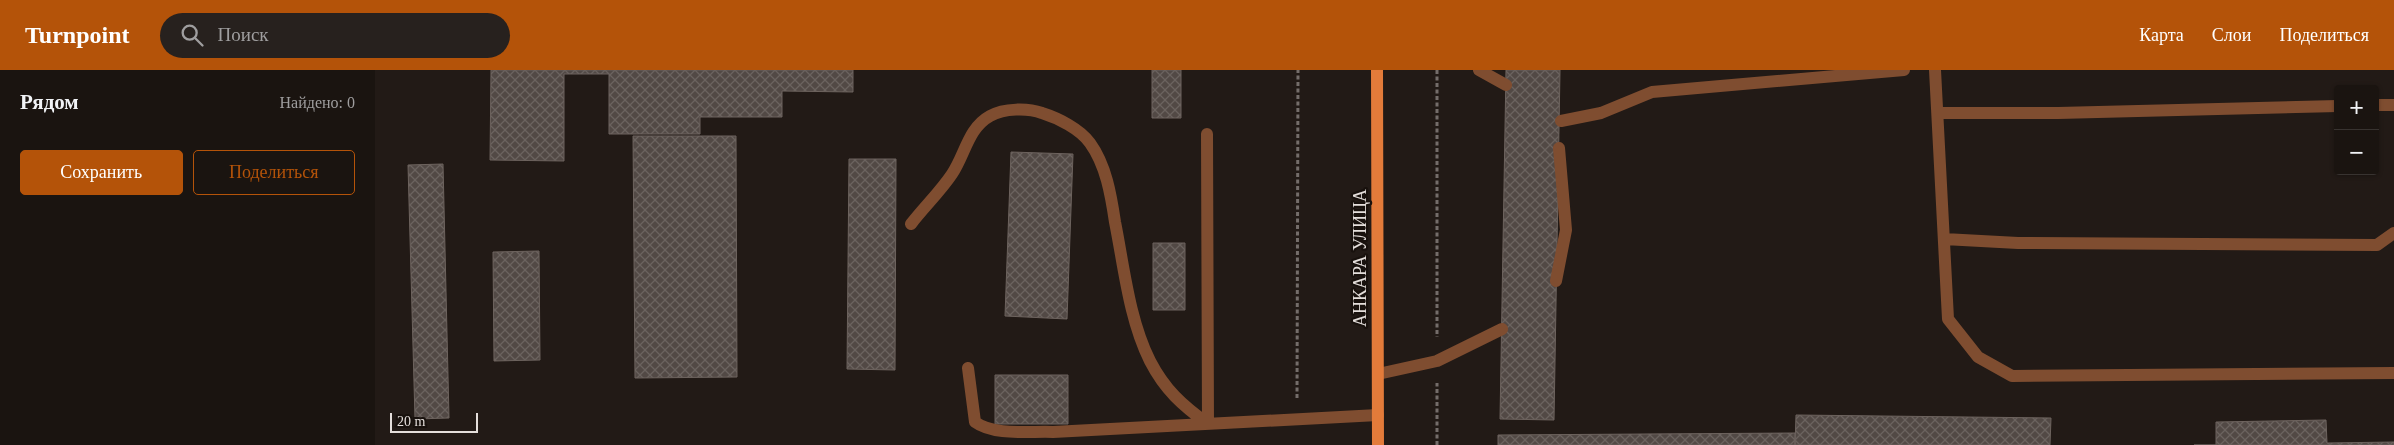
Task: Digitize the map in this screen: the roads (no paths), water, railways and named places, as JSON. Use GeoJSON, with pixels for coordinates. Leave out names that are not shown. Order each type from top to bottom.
{"type":"FeatureCollection","features":[{"type":"Feature","properties":{"kind":"main road","name":"АНКАРА УЛИЦА"},"geometry":{"type":"LineString","coordinates":[[1377,70],[1378,445]]}},
{"type":"Feature","properties":{"kind":"lane"},"geometry":{"type":"LineString","coordinates":[[1479,70],[1506,85]]}},
{"type":"Feature","properties":{"kind":"lane"},"geometry":{"type":"LineString","coordinates":[[1561,121],[1601,113],[1652,92],[1904,70]]}},
{"type":"Feature","properties":{"kind":"lane"},"geometry":{"type":"LineString","coordinates":[[1935,70],[1939,113],[1948,319],[1978,357],[2013,376],[2394,373]]}},
{"type":"Feature","properties":{"kind":"lane"},"geometry":{"type":"LineString","coordinates":[[2379,105],[2394,105]]}},
{"type":"Feature","properties":{"kind":"lane"},"geometry":{"type":"LineString","coordinates":[[1939,113],[2058,113],[2334,106]]}},
{"type":"Feature","properties":{"kind":"lane"},"geometry":{"type":"LineString","coordinates":[[911,224],[952,175],[965,152],[973,130],[991,115],[1014,110],[1033,110],[1053,117],[1074,130],[1089,142],[1109,186],[1133,312],[1150,360],[1167,388],[1179,403],[1208,424]]}},
{"type":"Feature","properties":{"kind":"lane"},"geometry":{"type":"LineString","coordinates":[[1207,134],[1208,424]]}},
{"type":"Feature","properties":{"kind":"lane"},"geometry":{"type":"LineString","coordinates":[[1556,281],[1566,230],[1559,148]]}},
{"type":"Feature","properties":{"kind":"lane"},"geometry":{"type":"LineString","coordinates":[[1944,238],[2018,243],[2377,245],[2394,233]]}},
{"type":"Feature","properties":{"kind":"lane"},"geometry":{"type":"LineString","coordinates":[[1378,374],[1437,361],[1502,329]]}},
{"type":"Feature","properties":{"kind":"lane"},"geometry":{"type":"LineString","coordinates":[[967,368],[973,416],[975,422],[983,428],[1053,432],[1378,415]]}}]}
